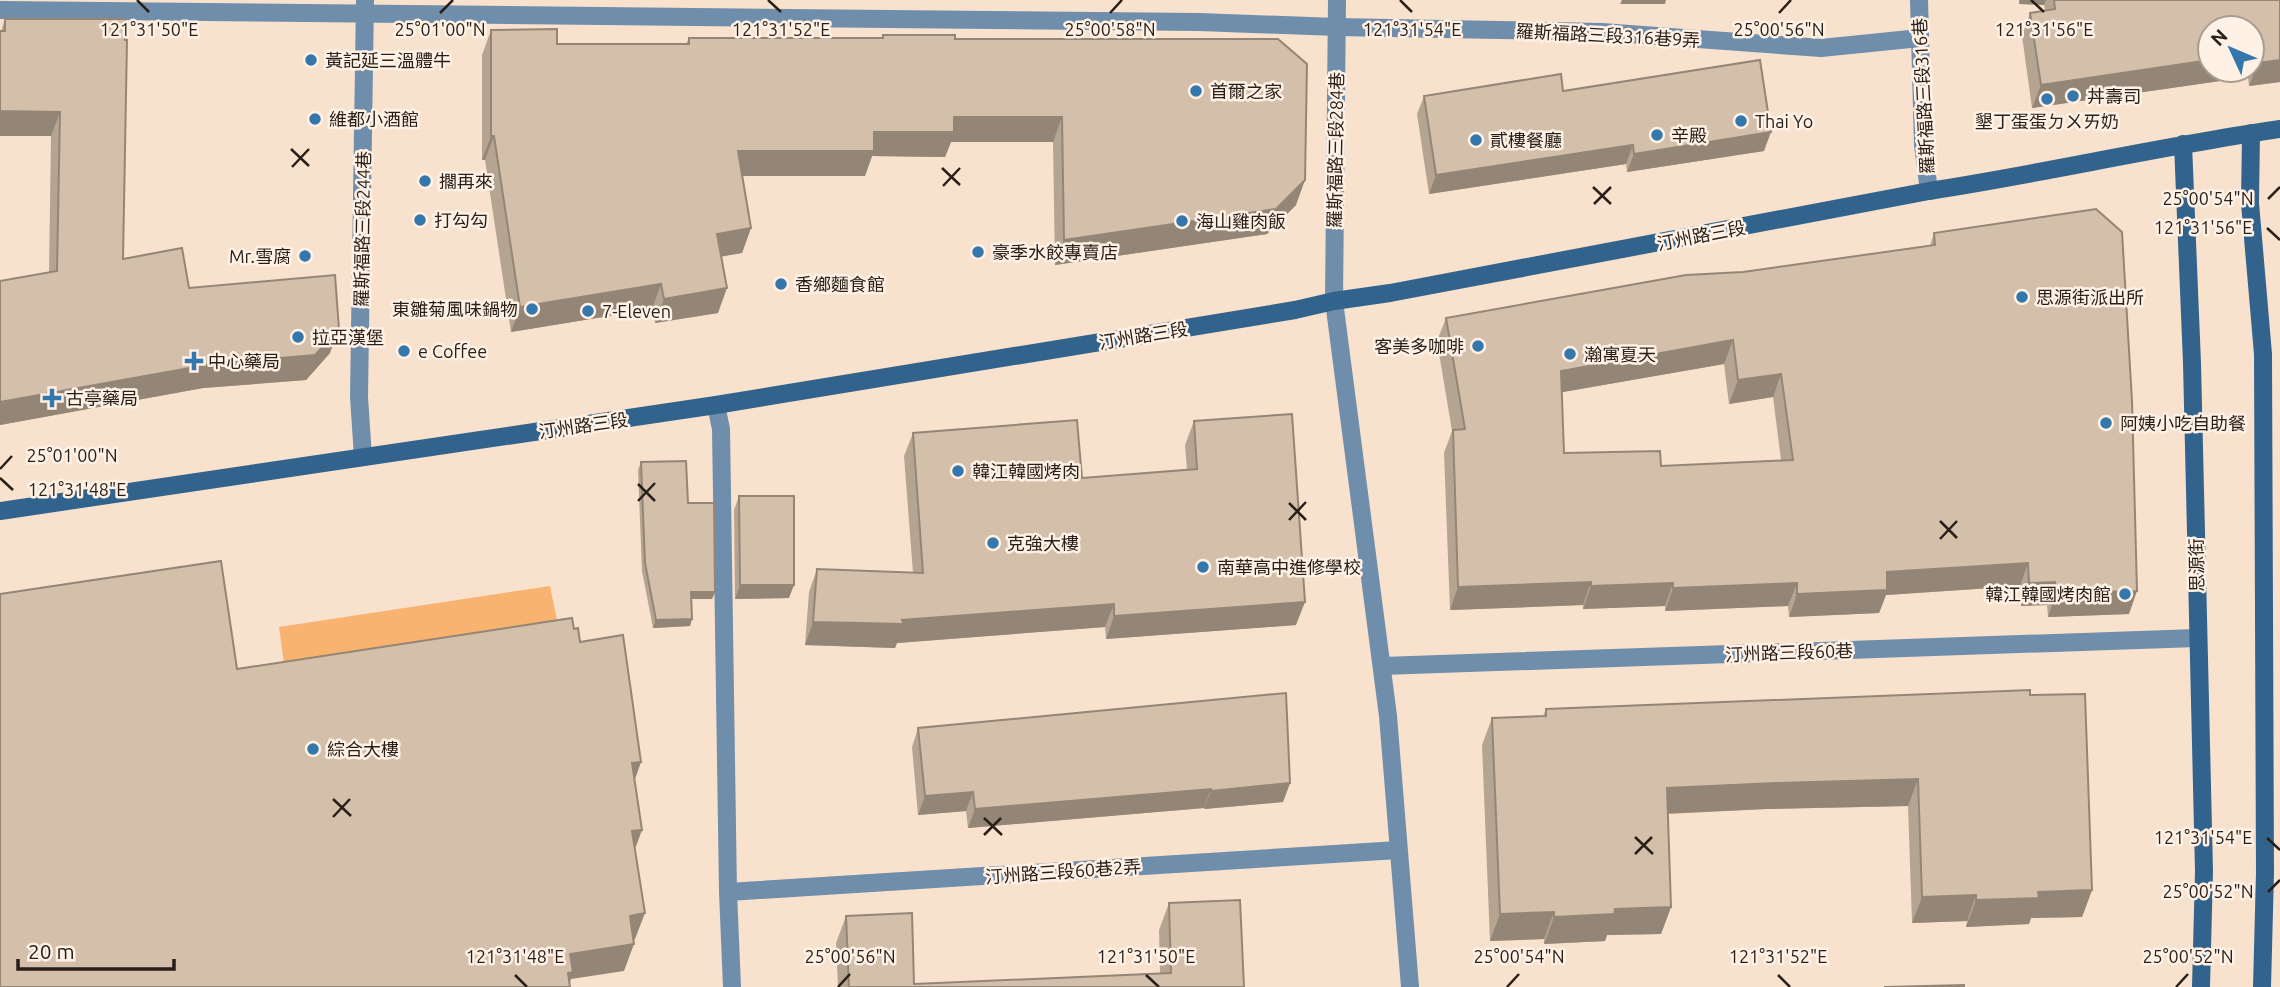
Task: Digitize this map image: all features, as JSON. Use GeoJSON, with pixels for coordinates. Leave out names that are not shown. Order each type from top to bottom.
{"type":"FeatureCollection","features":[{"type":"Feature","properties":{"kind":"street","name":"羅斯福路三段284巷"},"geometry":{"type":"LineString","coordinates":[[1334,301],[1337,0]]}},
{"type":"Feature","properties":{"kind":"street","name":"羅斯福路三段316巷"},"geometry":{"type":"LineString","coordinates":[[1919,0],[1923,145],[1929,191]]}},
{"type":"Feature","properties":{"kind":"street","name":"羅斯福路三段316巷9弄"},"geometry":{"type":"LineString","coordinates":[[0,10],[365,7],[1199,22],[1602,32],[1821,48],[1920,38]]}},
{"type":"Feature","properties":{"kind":"street","name":"羅斯福路三段244巷"},"geometry":{"type":"LineString","coordinates":[[363,457],[359,397],[365,7]]}},
{"type":"Feature","properties":{"kind":"street","name":"汀州路三段"},"geometry":{"type":"LineString","coordinates":[[0,511],[716,405],[1295,310],[1929,191],[2014,178],[2183,144],[2280,129]]}},
{"type":"Feature","properties":{"kind":"street"},"geometry":{"type":"LineString","coordinates":[[2251,133],[2250,203],[2263,354],[2265,873],[2262,987]]}},
{"type":"Feature","properties":{"kind":"street","name":"思源街"},"geometry":{"type":"LineString","coordinates":[[2183,144],[2192,363],[2204,870],[2201,987]]}},
{"type":"Feature","properties":{"kind":"street"},"geometry":{"type":"LineString","coordinates":[[1334,301],[1388,716],[1410,987]]}},
{"type":"Feature","properties":{"kind":"street"},"geometry":{"type":"LineString","coordinates":[[2263,354],[2280,342]]}},
{"type":"Feature","properties":{"kind":"street"},"geometry":{"type":"LineString","coordinates":[[716,405],[721,429],[728,892],[732,987]]}},
{"type":"Feature","properties":{"kind":"street","name":"汀州路三段60巷"},"geometry":{"type":"LineString","coordinates":[[1382,666],[2197,638]]}},
{"type":"Feature","properties":{"kind":"street","name":"汀州路三段60巷2弄"},"geometry":{"type":"LineString","coordinates":[[728,892],[1398,850]]}},
{"type":"Feature","properties":{"kind":"shaded area"},"geometry":{"type":"Polygon","coordinates":[[[550,586],[562,644],[287,686],[279,627],[550,586]]]}},
{"type":"Feature","properties":{"kind":"building"},"geometry":{"type":"Polygon","coordinates":[[[2054,0],[2280,0],[2280,60],[2266,62],[2266,14],[2196,14],[2196,62],[2041,85],[2030,13],[2055,9],[2054,0]]]}},
{"type":"Feature","properties":{"kind":"building"},"geometry":{"type":"Polygon","coordinates":[[[5,19],[125,19],[127,40],[123,259],[182,248],[189,288],[335,275],[339,329],[315,355],[212,364],[0,402],[0,281],[57,271],[60,112],[0,111],[0,31],[5,31],[5,19]]]}},
{"type":"Feature","properties":{"kind":"building"},"geometry":{"type":"Polygon","coordinates":[[[557,29],[557,44],[689,44],[689,38],[883,38],[883,35],[955,35],[955,39],[1278,39],[1307,64],[1305,180],[1276,209],[1064,240],[1062,117],[954,117],[954,132],[874,132],[874,151],[738,151],[751,228],[717,234],[727,288],[664,299],[661,284],[520,307],[494,136],[491,136],[491,30],[557,29]]]}},
{"type":"Feature","properties":{"kind":"building"},"geometry":{"type":"Polygon","coordinates":[[[1760,60],[1771,132],[1634,154],[1633,145],[1436,175],[1424,96],[1561,74],[1563,91],[1760,60]]]}},
{"type":"Feature","properties":{"kind":"building"},"geometry":{"type":"Polygon","coordinates":[[[2096,209],[2122,232],[2132,401],[2137,591],[2056,593],[2055,582],[2029,583],[2028,563],[1887,572],[1887,590],[1797,594],[1797,583],[1673,588],[1673,583],[1591,586],[1591,582],[1458,587],[1453,430],[1465,429],[1446,318],[1686,275],[1743,272],[1935,245],[1934,233],[2096,209]],[[1733,340],[1561,371],[1564,453],[1660,451],[1661,466],[1793,460],[1781,374],[1738,380],[1733,340]]]}},
{"type":"Feature","properties":{"kind":"building"},"geometry":{"type":"Polygon","coordinates":[[[1292,414],[1305,602],[1114,616],[1114,604],[902,620],[904,624],[813,622],[817,569],[923,573],[913,433],[1077,420],[1082,478],[1197,469],[1194,421],[1292,414]]]}},
{"type":"Feature","properties":{"kind":"building"},"geometry":{"type":"Polygon","coordinates":[[[686,461],[688,503],[714,503],[715,592],[691,592],[692,619],[656,620],[645,563],[641,462],[686,461]]]}},
{"type":"Feature","properties":{"kind":"building"},"geometry":{"type":"Polygon","coordinates":[[[739,496],[794,496],[794,585],[740,585],[739,496]]]}},
{"type":"Feature","properties":{"kind":"building","name":"綜合大樓"},"geometry":{"type":"Polygon","coordinates":[[[221,561],[237,669],[572,618],[574,629],[578,628],[580,642],[623,635],[641,762],[632,763],[642,830],[632,831],[645,913],[630,916],[634,944],[570,954],[573,972],[568,973],[570,987],[0,987],[0,594],[221,561]]]}},
{"type":"Feature","properties":{"kind":"building"},"geometry":{"type":"Polygon","coordinates":[[[2030,690],[2030,695],[2085,694],[2092,890],[2038,892],[2039,898],[1976,900],[1976,895],[1922,897],[1918,779],[1776,783],[1667,788],[1671,907],[1615,909],[1614,914],[1554,917],[1554,912],[1500,914],[1492,718],[1546,716],[1546,709],[2030,690]]]}},
{"type":"Feature","properties":{"kind":"building"},"geometry":{"type":"Polygon","coordinates":[[[1286,693],[1290,783],[975,809],[973,792],[925,796],[918,728],[1286,693]]]}},
{"type":"Feature","properties":{"kind":"building"},"geometry":{"type":"Polygon","coordinates":[[[1240,900],[1244,987],[849,987],[846,916],[912,913],[914,984],[1171,973],[1169,903],[1240,900]]]}},
{"type":"Feature","properties":{"kind":"building"},"geometry":{"type":"Polygon","coordinates":[[[1964,985],[1964,987],[1884,987],[1964,985]]]}},
{"type":"Feature","properties":{"kind":"place","name":"黃記延三溫體牛"},"geometry":{"type":"Point","coordinates":[311,60]}},
{"type":"Feature","properties":{"kind":"place","name":"首爾之家"},"geometry":{"type":"Point","coordinates":[1196,91]}},
{"type":"Feature","properties":{"kind":"place","name":"丼壽司"},"geometry":{"type":"Point","coordinates":[2073,96]}},
{"type":"Feature","properties":{"kind":"place","name":"墾丁蛋蛋ㄉㄨㄞ奶"},"geometry":{"type":"Point","coordinates":[2047,99]}},
{"type":"Feature","properties":{"kind":"place","name":"維都小酒館"},"geometry":{"type":"Point","coordinates":[315,119]}},
{"type":"Feature","properties":{"kind":"place","name":"Thai Yo"},"geometry":{"type":"Point","coordinates":[1741,121]}},
{"type":"Feature","properties":{"kind":"place","name":"辛殿"},"geometry":{"type":"Point","coordinates":[1657,135]}},
{"type":"Feature","properties":{"kind":"place","name":"貳樓餐廳"},"geometry":{"type":"Point","coordinates":[1476,140]}},
{"type":"Feature","properties":{"kind":"place","name":"擱再來"},"geometry":{"type":"Point","coordinates":[425,181]}},
{"type":"Feature","properties":{"kind":"place","name":"打勾勾"},"geometry":{"type":"Point","coordinates":[420,220]}},
{"type":"Feature","properties":{"kind":"place","name":"海山雞肉飯"},"geometry":{"type":"Point","coordinates":[1182,221]}},
{"type":"Feature","properties":{"kind":"place","name":"豪季水餃專賣店"},"geometry":{"type":"Point","coordinates":[978,252]}},
{"type":"Feature","properties":{"kind":"place","name":"Mr.雪腐"},"geometry":{"type":"Point","coordinates":[305,256]}},
{"type":"Feature","properties":{"kind":"place","name":"香鄉麵食館"},"geometry":{"type":"Point","coordinates":[781,284]}},
{"type":"Feature","properties":{"kind":"place","name":"思源街派出所"},"geometry":{"type":"Point","coordinates":[2022,297]}},
{"type":"Feature","properties":{"kind":"place","name":"東雛菊風味鍋物"},"geometry":{"type":"Point","coordinates":[532,309]}},
{"type":"Feature","properties":{"kind":"place","name":"7-Eleven"},"geometry":{"type":"Point","coordinates":[588,311]}},
{"type":"Feature","properties":{"kind":"place","name":"拉亞漢堡"},"geometry":{"type":"Point","coordinates":[298,337]}},
{"type":"Feature","properties":{"kind":"place","name":"客美多咖啡"},"geometry":{"type":"Point","coordinates":[1478,346]}},
{"type":"Feature","properties":{"kind":"place","name":"e Coffee"},"geometry":{"type":"Point","coordinates":[404,351]}},
{"type":"Feature","properties":{"kind":"place","name":"瀚寓夏天"},"geometry":{"type":"Point","coordinates":[1570,354]}},
{"type":"Feature","properties":{"kind":"place","name":"中心藥局"},"geometry":{"type":"Point","coordinates":[194,361]}},
{"type":"Feature","properties":{"kind":"place","name":"古亭藥局"},"geometry":{"type":"Point","coordinates":[52,398]}},
{"type":"Feature","properties":{"kind":"place","name":"阿姨小吃自助餐"},"geometry":{"type":"Point","coordinates":[2106,423]}},
{"type":"Feature","properties":{"kind":"place","name":"韓江韓國烤肉"},"geometry":{"type":"Point","coordinates":[958,471]}},
{"type":"Feature","properties":{"kind":"place","name":"克強大樓"},"geometry":{"type":"Point","coordinates":[993,543]}},
{"type":"Feature","properties":{"kind":"place","name":"南華高中進修學校"},"geometry":{"type":"Point","coordinates":[1203,567]}},
{"type":"Feature","properties":{"kind":"place","name":"韓江韓國烤肉館"},"geometry":{"type":"Point","coordinates":[2125,594]}},
{"type":"Feature","properties":{"kind":"place","name":"綜合大樓"},"geometry":{"type":"Point","coordinates":[313,749]}}]}
